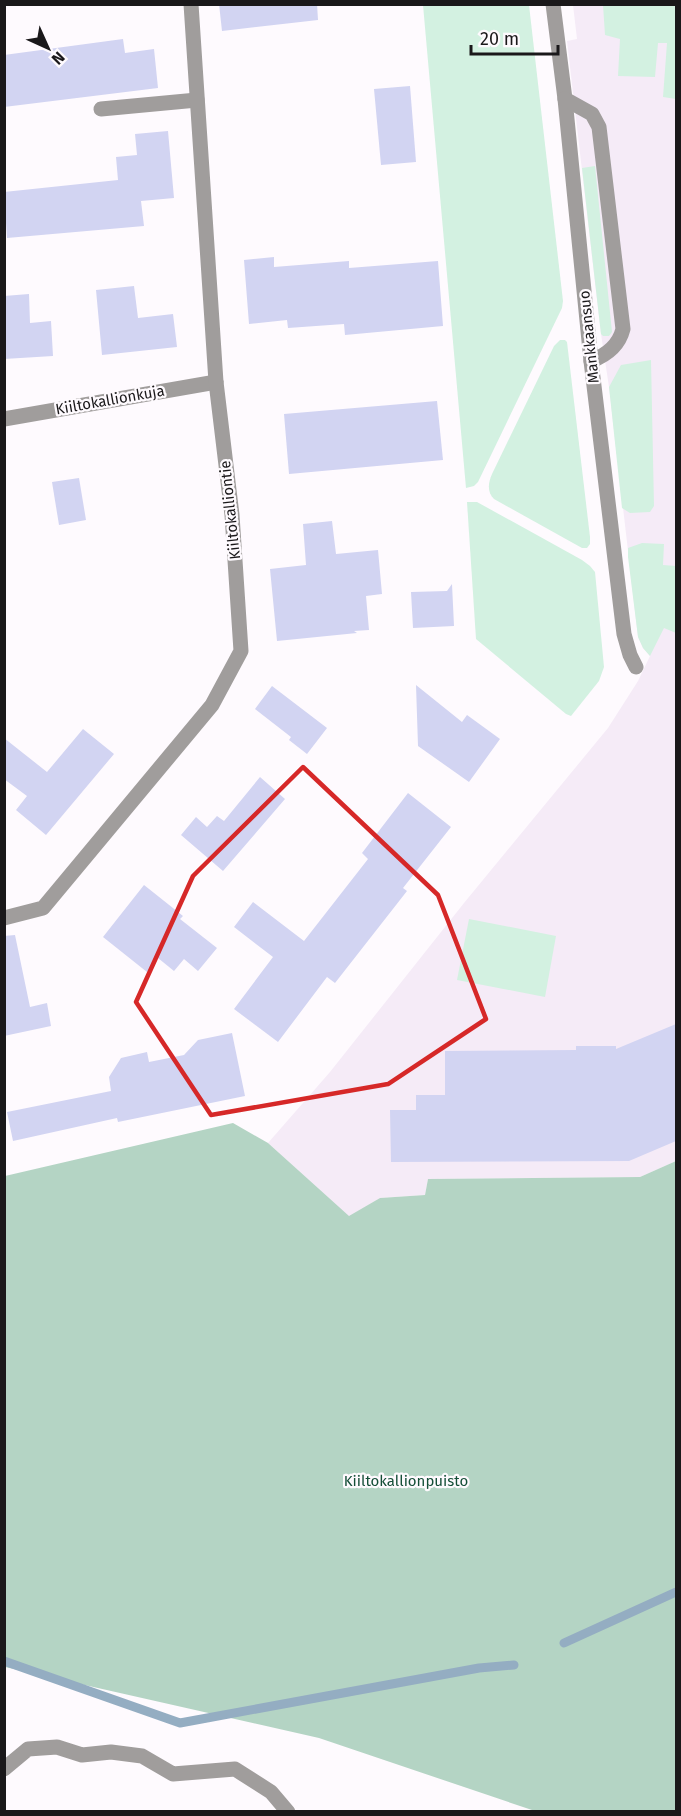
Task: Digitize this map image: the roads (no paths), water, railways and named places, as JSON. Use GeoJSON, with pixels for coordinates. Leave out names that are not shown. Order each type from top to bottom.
{"type":"FeatureCollection","features":[{"type":"Feature","properties":{"kind":"street","name":"Kiiltokalliontie"},"geometry":{"type":"LineString","coordinates":[[4,918],[43,908],[212,705],[241,651],[232,515],[216,382],[191,4]]}},
{"type":"Feature","properties":{"kind":"street","name":"Mankkaansuo"},"geometry":{"type":"LineString","coordinates":[[553,4],[565,99],[591,361],[624,634],[636,667]]}},
{"type":"Feature","properties":{"kind":"street"},"geometry":{"type":"LineString","coordinates":[[565,99],[592,114],[599,127],[623,328],[620,341],[602,357],[591,361]]}},
{"type":"Feature","properties":{"kind":"street"},"geometry":{"type":"LineString","coordinates":[[101,109],[197,100]]}},
{"type":"Feature","properties":{"kind":"street","name":"Kiiltokallionkuja"},"geometry":{"type":"LineString","coordinates":[[4,419],[216,382]]}},
{"type":"Feature","properties":{"kind":"street"},"geometry":{"type":"LineString","coordinates":[[4,1768],[28,1749],[57,1747],[82,1755],[111,1752],[142,1756],[173,1774],[235,1769],[271,1792],[288,1812]]}},
{"type":"Feature","properties":{"kind":"waterway"},"geometry":{"type":"LineString","coordinates":[[564,1643],[676,1592]]}},
{"type":"Feature","properties":{"kind":"waterway"},"geometry":{"type":"LineString","coordinates":[[4,1661],[180,1723],[479,1668],[514,1665]]}},
{"type":"Feature","properties":{"kind":"park label","name":"Kiiltokallionpuisto"},"geometry":{"type":"Point","coordinates":[406,1481]}}]}
